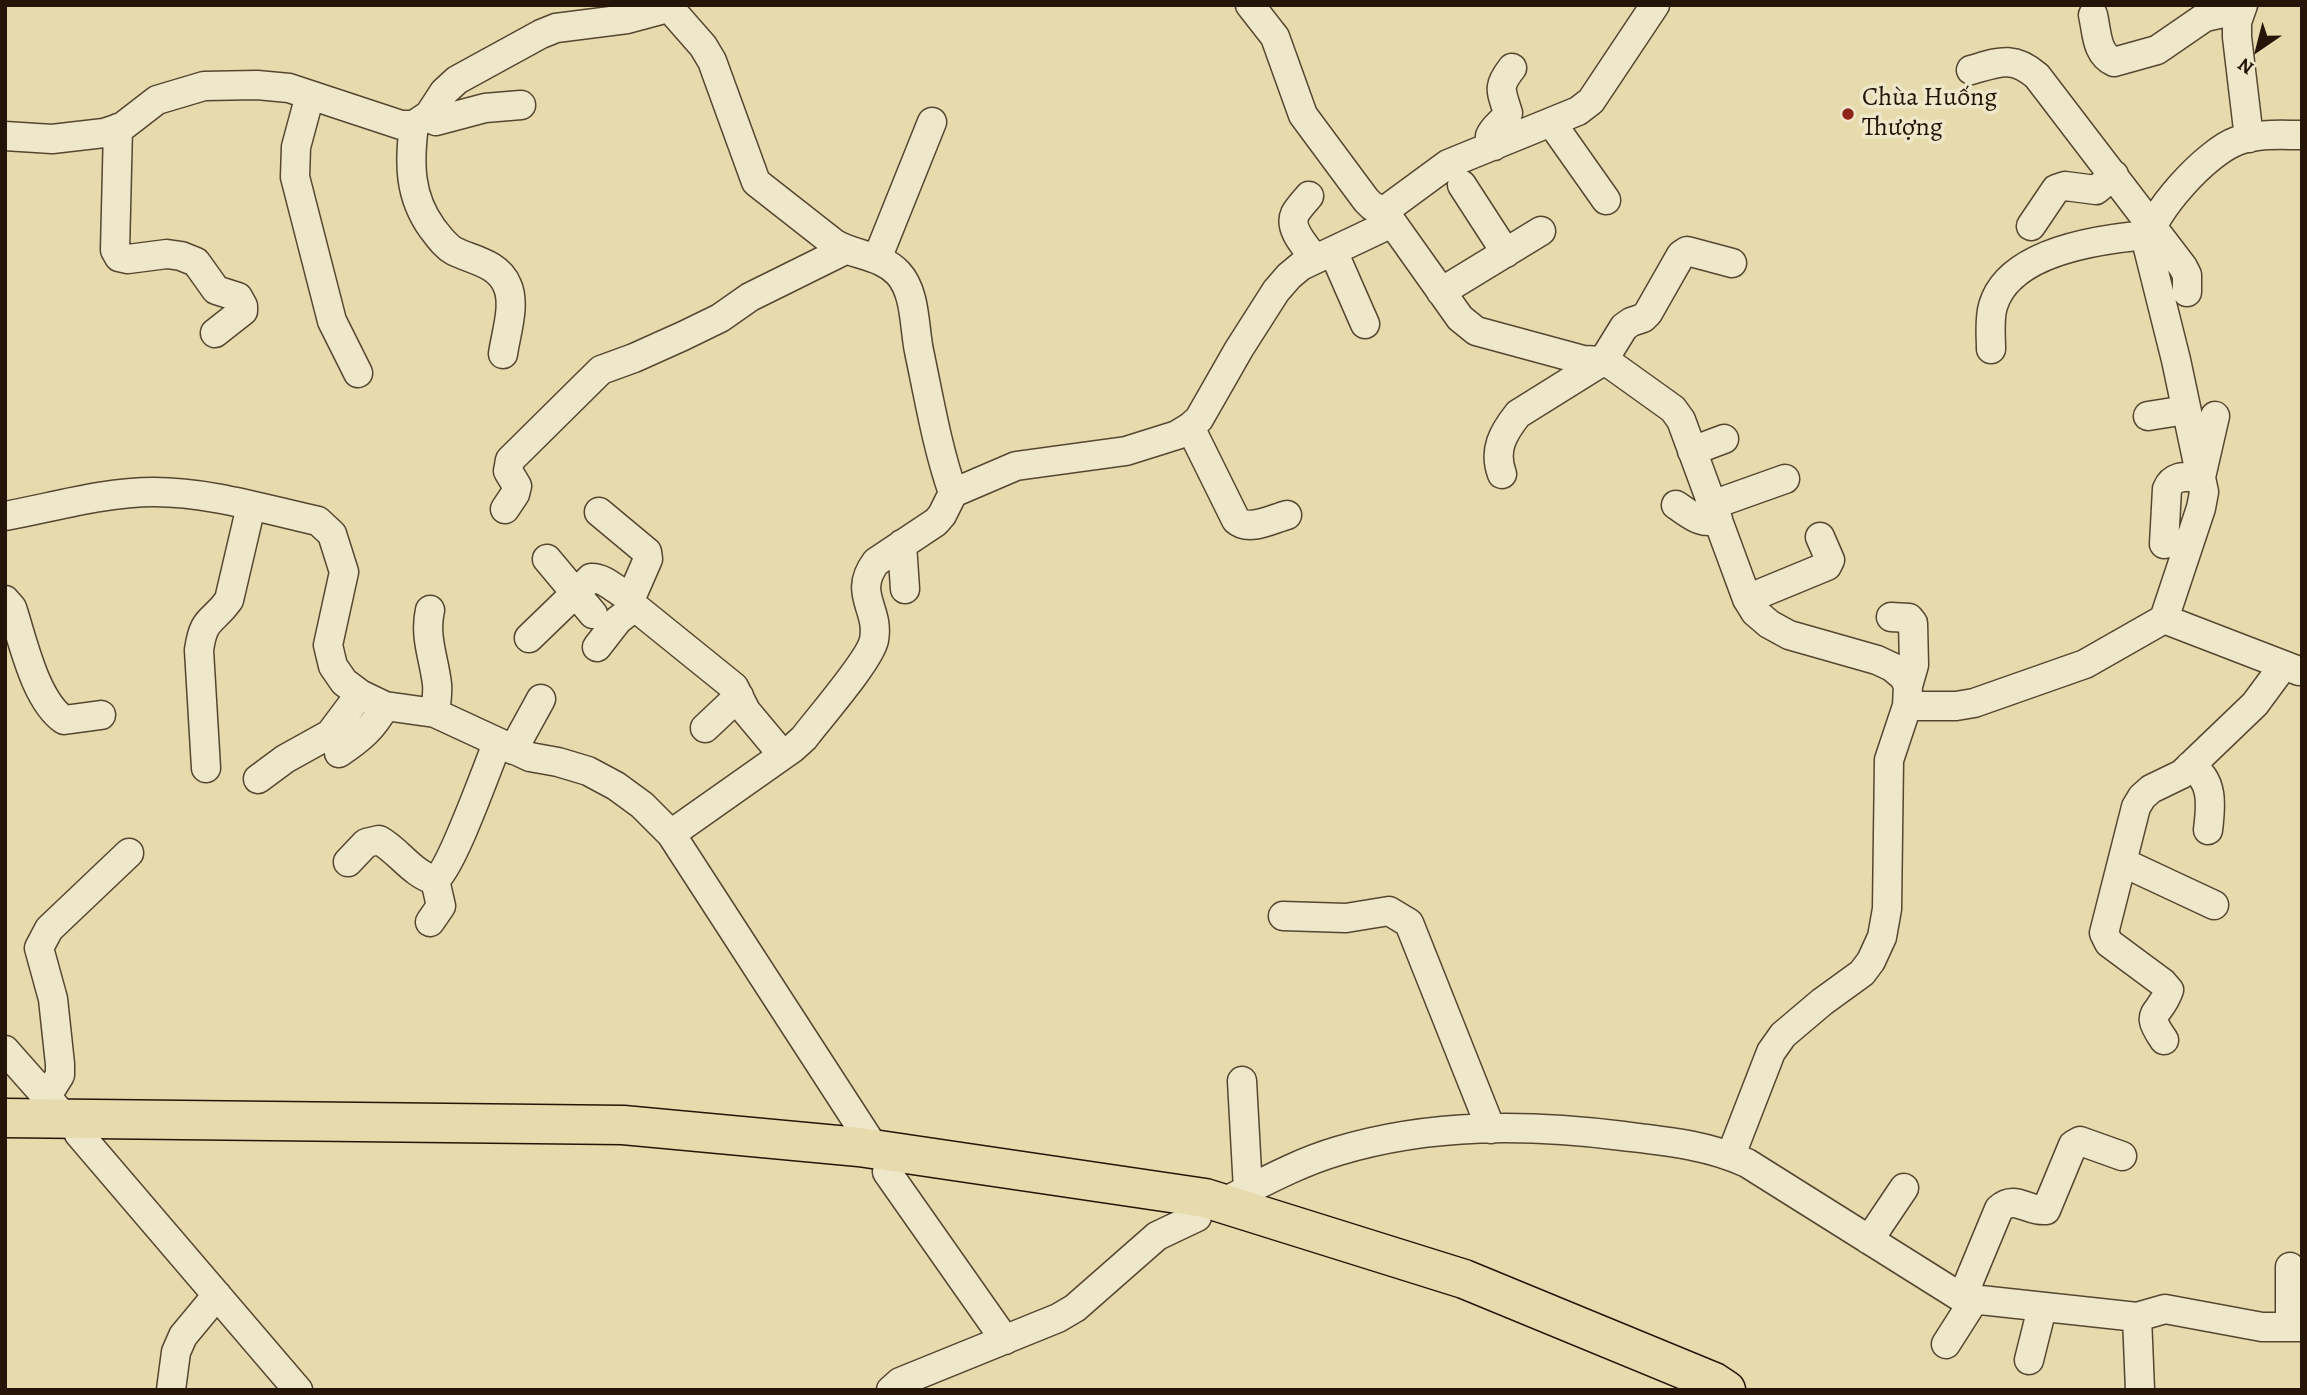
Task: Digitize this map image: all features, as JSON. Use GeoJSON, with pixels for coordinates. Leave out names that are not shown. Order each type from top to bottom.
{"type":"FeatureCollection","features":[{"type":"Feature","properties":{"kind":"highway"},"geometry":{"type":"LineString","coordinates":[[5,1135],[64,1116]]}},
{"type":"Feature","properties":{"kind":"highway"},"geometry":{"type":"LineString","coordinates":[[5,1118],[64,1116],[881,1161],[1205,1198],[1421,1275],[1501,1295],[1714,1381],[1726,1390]]}},
{"type":"Feature","properties":{"kind":"highway"},"geometry":{"type":"LineString","coordinates":[[1421,1275],[1457,1296],[1678,1390]]}},
{"type":"Feature","properties":{"kind":"street"},"geometry":{"type":"LineString","coordinates":[[1250,5],[1275,37],[1303,115],[1366,200],[1388,217],[1460,318],[1476,331],[1613,366],[1673,409],[1681,419],[1747,599],[1755,612],[1789,635],[1877,660],[1892,667],[1904,677],[1907,696]]}},
{"type":"Feature","properties":{"kind":"street"},"geometry":{"type":"LineString","coordinates":[[671,834],[804,738],[865,658],[873,642],[875,627],[865,580],[876,562],[936,522],[953,493],[1016,466],[1126,451],[1177,435],[1190,427],[1199,419],[1239,349],[1276,291],[1289,276],[1301,266],[1388,217],[1438,170],[1578,111],[1591,101],[1655,5]]}},
{"type":"Feature","properties":{"kind":"street"},"geometry":{"type":"LineString","coordinates":[[503,354],[511,298],[507,283],[482,261],[455,251],[442,242],[415,199],[411,148],[422,120],[457,80],[541,34],[556,28],[627,19],[668,6],[703,46],[712,61],[756,182],[845,250],[888,264],[901,276],[908,289],[938,442],[953,493]]}},
{"type":"Feature","properties":{"kind":"street"},"geometry":{"type":"LineString","coordinates":[[2093,15],[2101,51],[2106,59],[2113,62],[2157,50],[2206,18],[2242,7]]}},
{"type":"Feature","properties":{"kind":"street"},"geometry":{"type":"LineString","coordinates":[[2242,7],[2237,22],[2237,37],[2249,138]]}},
{"type":"Feature","properties":{"kind":"street"},"geometry":{"type":"LineString","coordinates":[[1971,71],[1998,62],[2015,61],[2037,76],[2114,175],[2150,230],[2183,267],[2187,275],[2187,292]]}},
{"type":"Feature","properties":{"kind":"street"},"geometry":{"type":"LineString","coordinates":[[1494,146],[1490,136],[1508,113],[1500,88],[1512,68]]}},
{"type":"Feature","properties":{"kind":"street"},"geometry":{"type":"LineString","coordinates":[[5,136],[52,139],[104,133],[118,128],[157,100],[204,86],[289,88],[401,125],[422,120],[436,121],[485,107],[521,105]]}},
{"type":"Feature","properties":{"kind":"street"},"geometry":{"type":"LineString","coordinates":[[310,95],[296,147],[295,177],[332,321],[358,373]]}},
{"type":"Feature","properties":{"kind":"street"},"geometry":{"type":"LineString","coordinates":[[877,259],[932,122]]}},
{"type":"Feature","properties":{"kind":"street"},"geometry":{"type":"LineString","coordinates":[[1551,122],[1606,200]]}},
{"type":"Feature","properties":{"kind":"street"},"geometry":{"type":"LineString","coordinates":[[118,128],[115,250],[119,257],[128,259],[167,254],[196,262],[216,290],[237,297],[243,306],[243,311],[215,333]]}},
{"type":"Feature","properties":{"kind":"street"},"geometry":{"type":"LineString","coordinates":[[1907,696],[1956,706],[1974,703],[2085,664],[2164,619],[2204,492],[2147,244],[2150,230],[2185,182],[2217,151],[2236,141],[2264,135],[2302,135]]}},
{"type":"Feature","properties":{"kind":"street"},"geometry":{"type":"LineString","coordinates":[[2031,226],[2056,189],[2065,186],[2096,190],[2114,175]]}},
{"type":"Feature","properties":{"kind":"street"},"geometry":{"type":"LineString","coordinates":[[1462,185],[1506,253]]}},
{"type":"Feature","properties":{"kind":"street"},"geometry":{"type":"LineString","coordinates":[[1309,196],[1294,215],[1295,229],[1324,255],[1365,324]]}},
{"type":"Feature","properties":{"kind":"street"},"geometry":{"type":"LineString","coordinates":[[1991,349],[1992,308],[1998,294],[2012,276],[2073,246],[2150,230]]}},
{"type":"Feature","properties":{"kind":"street"},"geometry":{"type":"LineString","coordinates":[[1441,292],[1541,231]]}},
{"type":"Feature","properties":{"kind":"street"},"geometry":{"type":"LineString","coordinates":[[505,509],[517,486],[508,471],[510,460],[601,370],[634,358],[720,318],[750,297],[845,250]]}},
{"type":"Feature","properties":{"kind":"street"},"geometry":{"type":"LineString","coordinates":[[1502,474],[1496,460],[1497,450],[1518,414],[1603,362],[1624,327],[1648,313],[1681,255],[1687,251],[1732,263]]}},
{"type":"Feature","properties":{"kind":"street"},"geometry":{"type":"LineString","coordinates":[[2148,416],[2186,410]]}},
{"type":"Feature","properties":{"kind":"street"},"geometry":{"type":"LineString","coordinates":[[2201,477],[2215,416]]}},
{"type":"Feature","properties":{"kind":"street"},"geometry":{"type":"LineString","coordinates":[[1190,427],[1236,520],[1241,525],[1248,526],[1287,515]]}},
{"type":"Feature","properties":{"kind":"street"},"geometry":{"type":"LineString","coordinates":[[1692,451],[1724,439]]}},
{"type":"Feature","properties":{"kind":"street"},"geometry":{"type":"LineString","coordinates":[[2164,544],[2167,489],[2170,482],[2177,478],[2201,477]]}},
{"type":"Feature","properties":{"kind":"street"},"geometry":{"type":"LineString","coordinates":[[1676,505],[1709,523],[1715,512],[1785,479]]}},
{"type":"Feature","properties":{"kind":"street"},"geometry":{"type":"LineString","coordinates":[[5,516],[122,494],[153,492],[192,494],[318,521],[332,534],[344,572],[328,645],[333,666],[344,682],[373,700],[435,713],[530,757],[588,771],[616,786],[642,805],[671,834],[881,1161],[1005,1340]]}},
{"type":"Feature","properties":{"kind":"street"},"geometry":{"type":"LineString","coordinates":[[206,768],[199,650],[201,632],[229,600],[251,506]]}},
{"type":"Feature","properties":{"kind":"street"},"geometry":{"type":"LineString","coordinates":[[597,647],[633,602],[648,559],[648,552],[599,512]]}},
{"type":"Feature","properties":{"kind":"street"},"geometry":{"type":"LineString","coordinates":[[1747,599],[1827,566],[1830,560],[1820,537]]}},
{"type":"Feature","properties":{"kind":"street"},"geometry":{"type":"LineString","coordinates":[[902,544],[905,589]]}},
{"type":"Feature","properties":{"kind":"street"},"geometry":{"type":"LineString","coordinates":[[547,559],[584,603]]}},
{"type":"Feature","properties":{"kind":"street"},"geometry":{"type":"LineString","coordinates":[[529,638],[584,603],[591,578],[597,578],[633,602],[727,680],[746,710],[782,754]]}},
{"type":"Feature","properties":{"kind":"street"},"geometry":{"type":"LineString","coordinates":[[5,600],[12,608],[37,682],[59,716],[64,720],[101,715]]}},
{"type":"Feature","properties":{"kind":"street"},"geometry":{"type":"LineString","coordinates":[[429,610],[426,625],[437,684],[435,713]]}},
{"type":"Feature","properties":{"kind":"street"},"geometry":{"type":"LineString","coordinates":[[1731,1155],[1771,1052],[1783,1035],[1862,973],[1882,937],[1887,909],[1889,760],[1914,666],[1913,623],[1909,618],[1891,617]]}},
{"type":"Feature","properties":{"kind":"street"},"geometry":{"type":"LineString","coordinates":[[2164,619],[2293,669],[2190,766],[2175,779],[2151,789],[2136,807],[2104,933],[2109,943],[2118,951],[2169,990],[2152,1018],[2164,1040]]}},
{"type":"Feature","properties":{"kind":"street"},"geometry":{"type":"LineString","coordinates":[[705,728],[738,696]]}},
{"type":"Feature","properties":{"kind":"street"},"geometry":{"type":"LineString","coordinates":[[435,880],[454,851],[505,747],[541,699]]}},
{"type":"Feature","properties":{"kind":"street"},"geometry":{"type":"LineString","coordinates":[[339,753],[374,726],[373,700]]}},
{"type":"Feature","properties":{"kind":"street"},"geometry":{"type":"LineString","coordinates":[[258,779],[285,759],[330,734],[373,700]]}},
{"type":"Feature","properties":{"kind":"street"},"geometry":{"type":"LineString","coordinates":[[2190,766],[2200,772],[2210,793],[2208,830]]}},
{"type":"Feature","properties":{"kind":"street"},"geometry":{"type":"LineString","coordinates":[[348,862],[366,843],[379,840],[392,847],[425,877],[435,880]]}},
{"type":"Feature","properties":{"kind":"street"},"geometry":{"type":"LineString","coordinates":[[64,1116],[53,999],[39,948],[50,929],[128,853]]}},
{"type":"Feature","properties":{"kind":"street"},"geometry":{"type":"LineString","coordinates":[[2122,862],[2214,905]]}},
{"type":"Feature","properties":{"kind":"street"},"geometry":{"type":"LineString","coordinates":[[430,922],[441,906],[435,880]]}},
{"type":"Feature","properties":{"kind":"street"},"geometry":{"type":"LineString","coordinates":[[1283,916],[1346,918],[1389,911],[1409,923],[1491,1129]]}},
{"type":"Feature","properties":{"kind":"street"},"geometry":{"type":"LineString","coordinates":[[5,1050],[298,1390]]}},
{"type":"Feature","properties":{"kind":"street"},"geometry":{"type":"LineString","coordinates":[[1222,1203],[1242,1081]]}},
{"type":"Feature","properties":{"kind":"street"},"geometry":{"type":"LineString","coordinates":[[891,1390],[900,1382],[1058,1318],[1075,1308],[1157,1236],[1268,1178],[1336,1152],[1392,1137],[1443,1130],[1517,1127],[1598,1133],[1677,1142],[1731,1155],[1968,1299],[2137,1317],[2165,1309],[2243,1324],[2296,1327],[2290,1267]]}},
{"type":"Feature","properties":{"kind":"street"},"geometry":{"type":"LineString","coordinates":[[1946,1343],[1968,1299],[1998,1209],[2005,1203],[2014,1202],[2042,1211],[2046,1209],[2073,1145],[2080,1141],[2122,1156]]}},
{"type":"Feature","properties":{"kind":"street"},"geometry":{"type":"LineString","coordinates":[[1869,1240],[1904,1188]]}},
{"type":"Feature","properties":{"kind":"street"},"geometry":{"type":"LineString","coordinates":[[172,1390],[176,1352],[183,1336],[217,1295]]}},
{"type":"Feature","properties":{"kind":"street"},"geometry":{"type":"LineString","coordinates":[[2029,1360],[2042,1308]]}},
{"type":"Feature","properties":{"kind":"street"},"geometry":{"type":"LineString","coordinates":[[2137,1317],[2140,1390]]}},
{"type":"Feature","properties":{"kind":"place","name":"Chùa Huống Thượng"},"geometry":{"type":"Point","coordinates":[1848,114]}}]}
